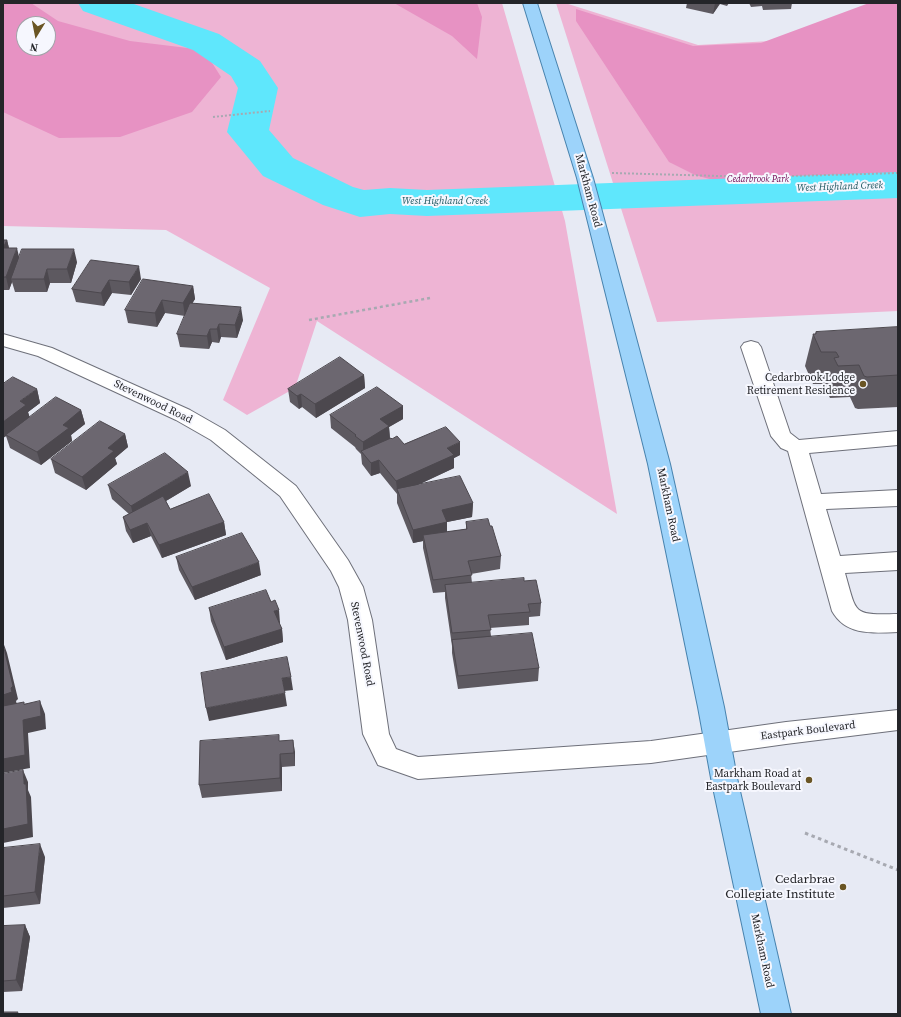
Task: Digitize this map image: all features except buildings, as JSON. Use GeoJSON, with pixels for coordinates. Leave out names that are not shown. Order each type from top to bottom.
{"type":"FeatureCollection","features":[{"type":"Feature","properties":{"kind":"main road","name":"Markham Road"},"geometry":{"type":"LineString","coordinates":[[530,3],[586,178],[598,231],[659,464],[776,1014]]}},
{"type":"Feature","properties":{"kind":"street","name":"Stevenwood Road"},"geometry":{"type":"LineString","coordinates":[[3,340],[46,352],[183,415],[218,435],[288,491],[340,566],[351,587],[360,620],[376,734],[387,757],[418,768],[651,752],[717,742]]}},
{"type":"Feature","properties":{"kind":"street"},"geometry":{"type":"LineString","coordinates":[[751,348],[781,436],[788,443],[797,447],[898,438]]}},
{"type":"Feature","properties":{"kind":"street"},"geometry":{"type":"LineString","coordinates":[[797,447],[844,611],[853,620],[871,624],[898,623]]}},
{"type":"Feature","properties":{"kind":"street"},"geometry":{"type":"LineString","coordinates":[[813,502],[898,498]]}},
{"type":"Feature","properties":{"kind":"street"},"geometry":{"type":"LineString","coordinates":[[830,565],[898,561]]}},
{"type":"Feature","properties":{"kind":"street","name":"Eastpark Boulevard"},"geometry":{"type":"LineString","coordinates":[[717,742],[898,720]]}},
{"type":"Feature","properties":{"kind":"path"},"geometry":{"type":"LineString","coordinates":[[213,117],[270,111]]}},
{"type":"Feature","properties":{"kind":"path"},"geometry":{"type":"LineString","coordinates":[[612,173],[756,177],[898,173]]}},
{"type":"Feature","properties":{"kind":"path"},"geometry":{"type":"LineString","coordinates":[[309,320],[430,298]]}},
{"type":"Feature","properties":{"kind":"path"},"geometry":{"type":"LineString","coordinates":[[805,833],[898,870]]}},
{"type":"Feature","properties":{"kind":"green space"},"geometry":{"type":"Polygon","coordinates":[[[3,3],[502,3],[565,221],[617,514],[317,321],[295,388],[247,415],[223,400],[270,288],[166,230],[3,226],[3,3]]]}},
{"type":"Feature","properties":{"kind":"green space"},"geometry":{"type":"Polygon","coordinates":[[[3,3],[31,3],[50,16],[16,16],[16,56],[56,56],[56,20],[130,41],[204,50],[221,77],[192,112],[120,137],[59,138],[3,112],[3,3]]]}},
{"type":"Feature","properties":{"kind":"green space"},"geometry":{"type":"Polygon","coordinates":[[[394,3],[477,3],[482,17],[477,59],[452,36],[394,3]]]}},
{"type":"Feature","properties":{"kind":"green space","name":"Cedarbrook Park"},"geometry":{"type":"Polygon","coordinates":[[[556,3],[565,3],[698,45],[771,41],[898,3],[898,311],[657,322],[556,3]]]}},
{"type":"Feature","properties":{"kind":"green space"},"geometry":{"type":"Polygon","coordinates":[[[869,3],[898,3],[898,195],[742,188],[695,175],[669,162],[576,21],[576,9],[693,46],[761,43],[869,3]]]}},
{"type":"Feature","properties":{"kind":"waterway","name":"West Highland Creek"},"geometry":{"type":"LineString","coordinates":[[96,3],[206,42],[246,69],[258,88],[248,132],[278,167],[338,196],[360,204],[390,201],[427,203],[898,185]]}},
{"type":"Feature","properties":{"kind":"place","name":"Cedarbrook Lodge Retirement Residence"},"geometry":{"type":"Point","coordinates":[863,384]}},
{"type":"Feature","properties":{"kind":"place","name":"Markham Road at Eastpark Boulevard"},"geometry":{"type":"Point","coordinates":[809,780]}},
{"type":"Feature","properties":{"kind":"place","name":"Cedarbrae Collegiate Institute"},"geometry":{"type":"Point","coordinates":[843,887]}}]}
